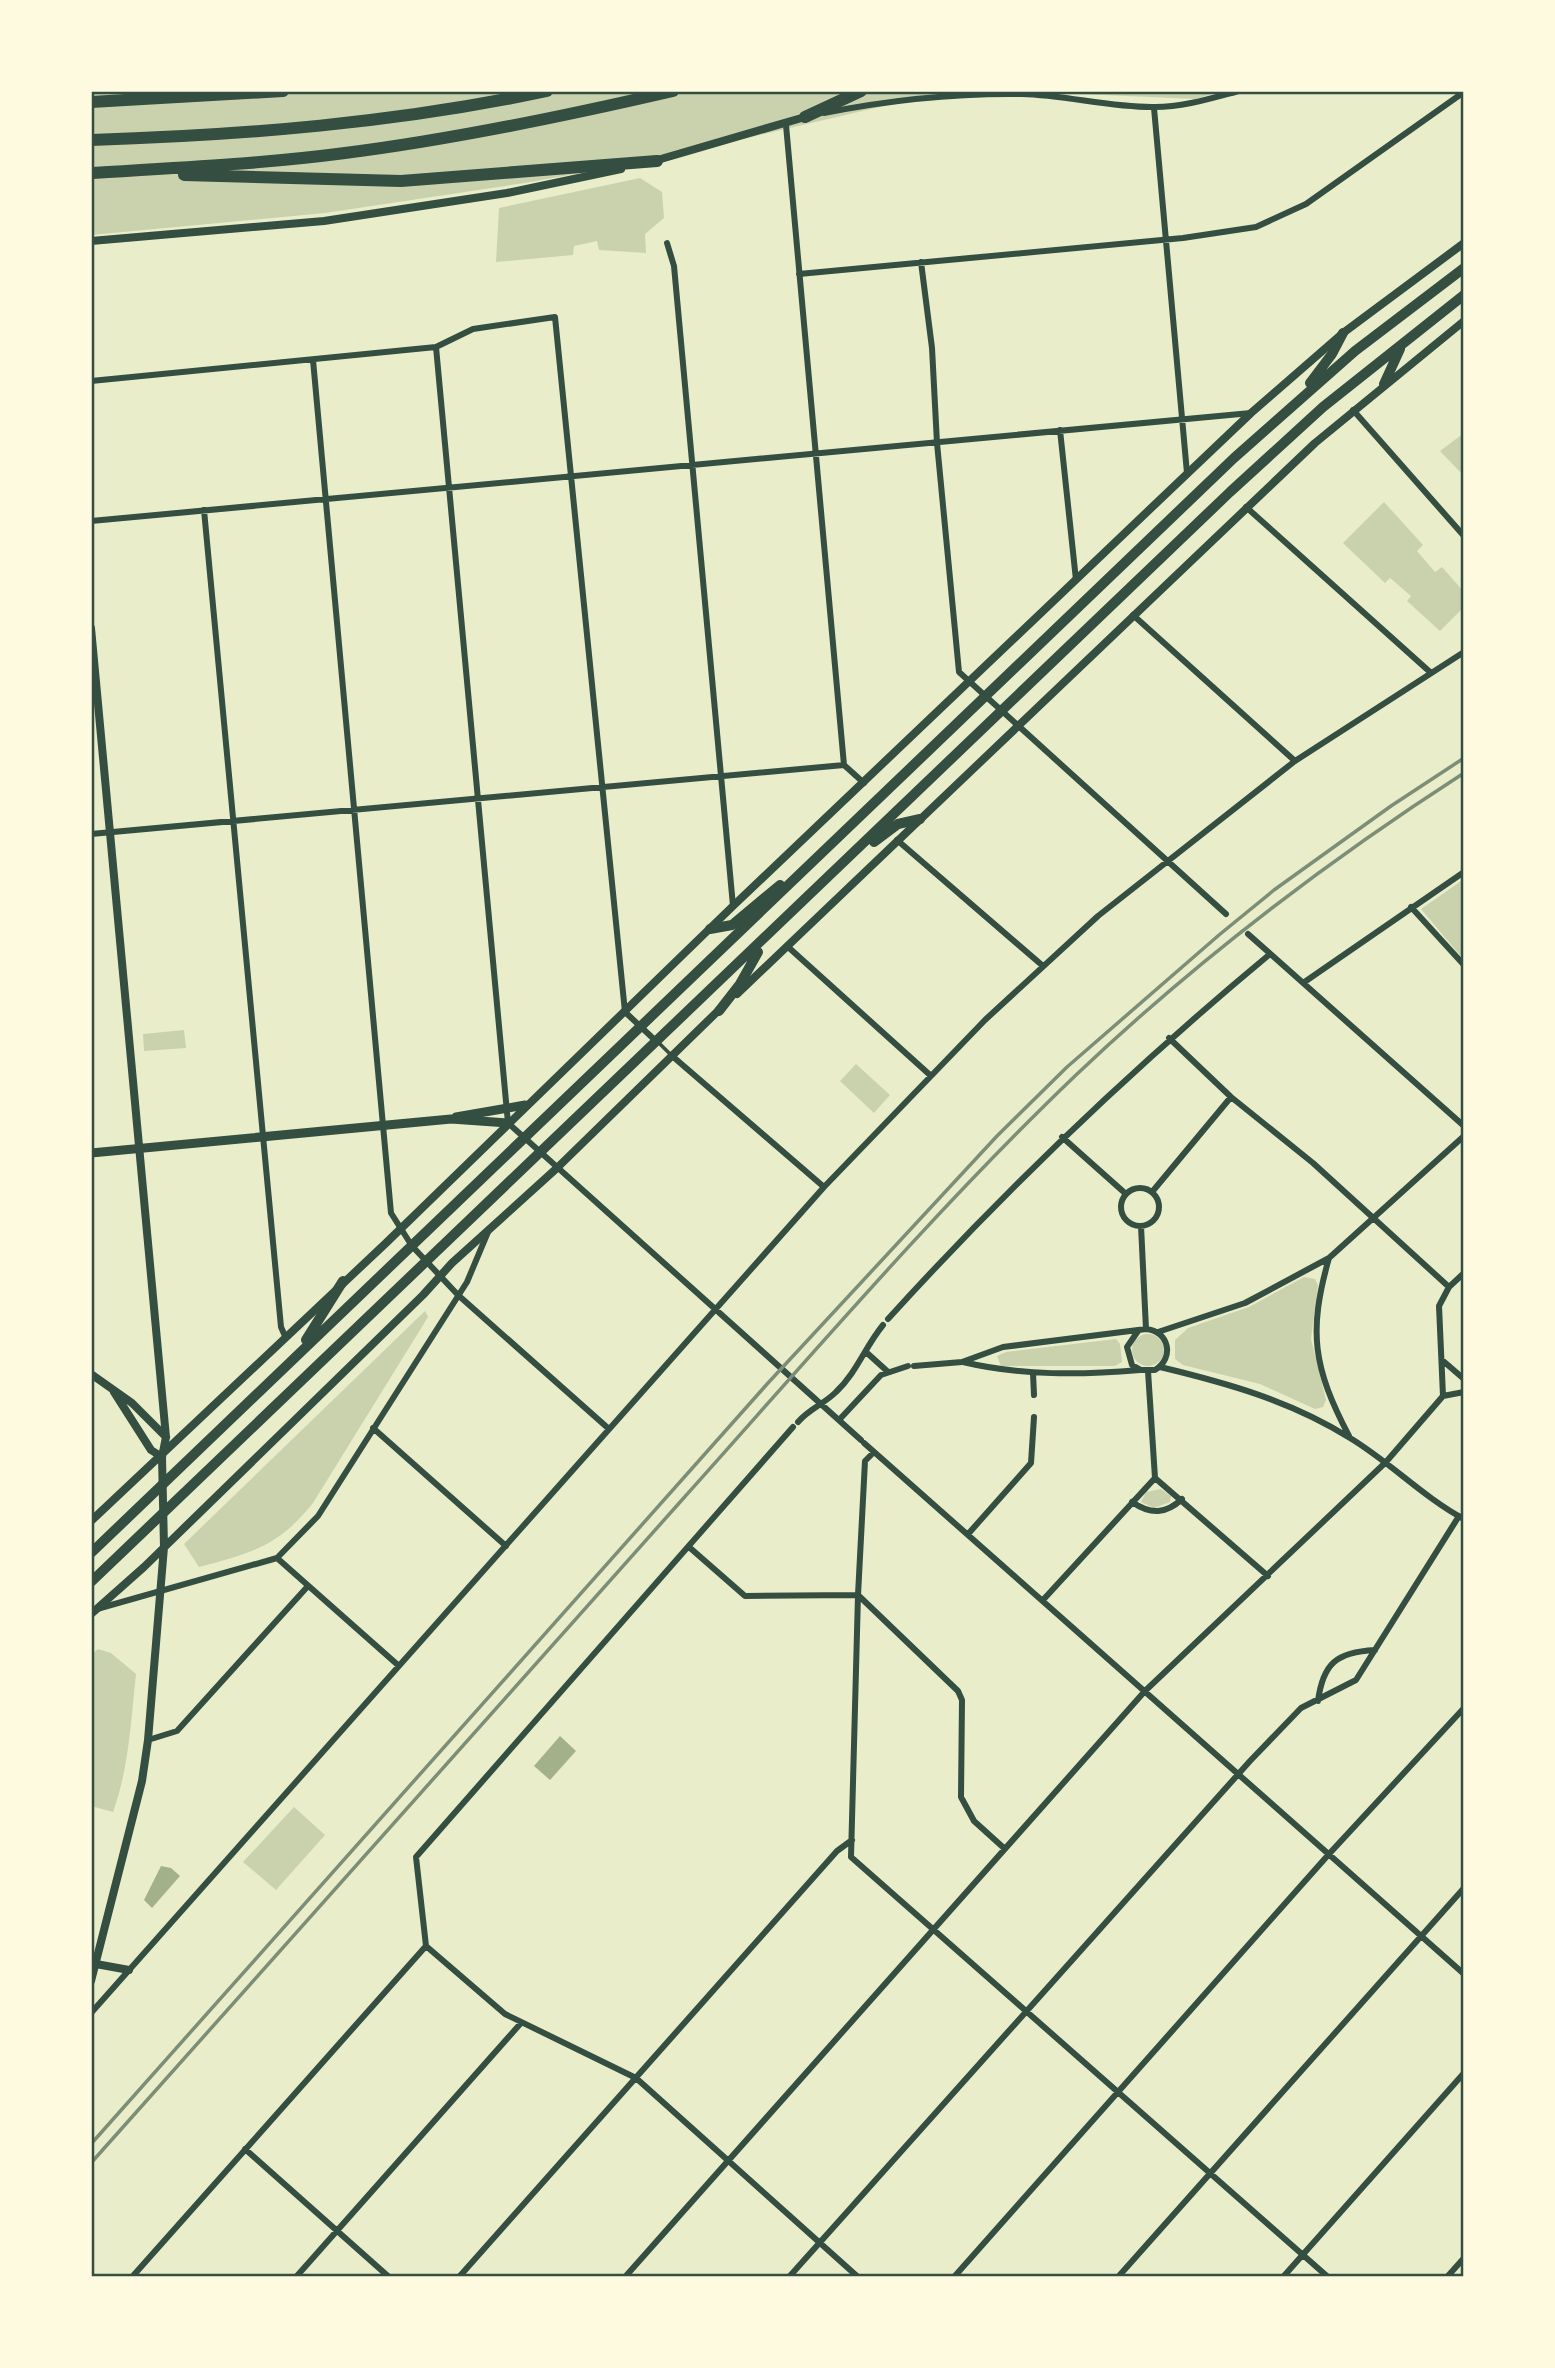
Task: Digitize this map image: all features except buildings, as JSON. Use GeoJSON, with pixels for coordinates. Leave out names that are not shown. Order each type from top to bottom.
{"type":"FeatureCollection","features":[{"type":"Feature","properties":{"kind":"highway"},"geometry":{"type":"LineString","coordinates":[[91,101],[138,91]]}},
{"type":"Feature","properties":{"kind":"highway"},"geometry":{"type":"LineString","coordinates":[[91,101],[282,91]]}},
{"type":"Feature","properties":{"kind":"highway"},"geometry":{"type":"LineString","coordinates":[[91,140],[303,129],[427,113],[547,91]]}},
{"type":"Feature","properties":{"kind":"highway"},"geometry":{"type":"LineString","coordinates":[[95,173],[270,162],[395,146],[520,125],[673,91]]}},
{"type":"Feature","properties":{"kind":"highway"},"geometry":{"type":"LineString","coordinates":[[805,117],[861,91]]}},
{"type":"Feature","properties":{"kind":"highway"},"geometry":{"type":"LineString","coordinates":[[95,173],[401,181],[657,161]]}},
{"type":"Feature","properties":{"kind":"main road"},"geometry":{"type":"LineString","coordinates":[[91,1553],[1294,402],[1354,351],[1464,268]]}},
{"type":"Feature","properties":{"kind":"main road"},"geometry":{"type":"LineString","coordinates":[[91,1582],[658,1042],[999,711],[1323,407],[1464,295]]}},
{"type":"Feature","properties":{"kind":"main road"},"geometry":{"type":"LineString","coordinates":[[1294,402],[1332,354],[1343,333]]}},
{"type":"Feature","properties":{"kind":"main road"},"geometry":{"type":"LineString","coordinates":[[1384,384],[1391,364],[1405,341]]}},
{"type":"Feature","properties":{"kind":"main road"},"geometry":{"type":"LineString","coordinates":[[843,864],[898,824],[920,819]]}},
{"type":"Feature","properties":{"kind":"main road"},"geometry":{"type":"LineString","coordinates":[[710,929],[732,925],[769,892],[806,868]]}},
{"type":"Feature","properties":{"kind":"main road"},"geometry":{"type":"LineString","coordinates":[[719,1011],[740,985],[768,936]]}},
{"type":"Feature","properties":{"kind":"main road"},"geometry":{"type":"LineString","coordinates":[[451,1119],[476,1111],[525,1105]]}},
{"type":"Feature","properties":{"kind":"main road"},"geometry":{"type":"LineString","coordinates":[[91,1153],[451,1119],[508,1123]]}},
{"type":"Feature","properties":{"kind":"main road"},"geometry":{"type":"LineString","coordinates":[[292,1360],[343,1281]]}},
{"type":"Feature","properties":{"kind":"street"},"geometry":{"type":"LineString","coordinates":[[91,241],[324,221],[507,193],[657,161],[786,125],[805,117],[872,103],[971,94],[1074,97],[1154,108],[1190,104],[1239,91]]}},
{"type":"Feature","properties":{"kind":"street"},"geometry":{"type":"LineString","coordinates":[[799,274],[1241,231],[1288,215],[1464,92]]}},
{"type":"Feature","properties":{"kind":"street"},"geometry":{"type":"LineString","coordinates":[[1154,108],[1187,473]]}},
{"type":"Feature","properties":{"kind":"street"},"geometry":{"type":"LineString","coordinates":[[786,125],[844,765],[864,783]]}},
{"type":"Feature","properties":{"kind":"street"},"geometry":{"type":"LineString","coordinates":[[667,243],[674,266],[733,906]]}},
{"type":"Feature","properties":{"kind":"street"},"geometry":{"type":"LineString","coordinates":[[91,1521],[162,1457],[525,1105],[1251,413],[1343,333],[1464,243]]}},
{"type":"Feature","properties":{"kind":"street"},"geometry":{"type":"LineString","coordinates":[[921,262],[932,348],[937,443],[959,672],[1226,914]]}},
{"type":"Feature","properties":{"kind":"street"},"geometry":{"type":"LineString","coordinates":[[91,381],[436,347],[472,329],[555,317],[600,786],[625,1012],[658,1042]]}},
{"type":"Feature","properties":{"kind":"street"},"geometry":{"type":"LineString","coordinates":[[93,1612],[164,1547],[440,1276],[557,1168],[671,1055],[1246,507],[1384,384],[1463,325]]}},
{"type":"Feature","properties":{"kind":"street"},"geometry":{"type":"LineString","coordinates":[[436,347],[508,1123],[874,1452],[1464,1974]]}},
{"type":"Feature","properties":{"kind":"street"},"geometry":{"type":"LineString","coordinates":[[313,360],[391,1213],[412,1246],[458,1295],[609,1429]]}},
{"type":"Feature","properties":{"kind":"street"},"geometry":{"type":"LineString","coordinates":[[1353,410],[1464,536]]}},
{"type":"Feature","properties":{"kind":"street"},"geometry":{"type":"LineString","coordinates":[[91,521],[1251,413]]}},
{"type":"Feature","properties":{"kind":"street"},"geometry":{"type":"LineString","coordinates":[[1060,430],[1076,580]]}},
{"type":"Feature","properties":{"kind":"street"},"geometry":{"type":"LineString","coordinates":[[1246,507],[1430,672]]}},
{"type":"Feature","properties":{"kind":"street"},"geometry":{"type":"LineString","coordinates":[[204,510],[281,1327],[285,1336]]}},
{"type":"Feature","properties":{"kind":"street"},"geometry":{"type":"LineString","coordinates":[[1133,615],[1294,761]]}},
{"type":"Feature","properties":{"kind":"street"},"geometry":{"type":"LineString","coordinates":[[91,628],[166,1437],[162,1457],[162,1589],[148,1740],[142,1782],[91,1981]]}},
{"type":"Feature","properties":{"kind":"street"},"geometry":{"type":"LineString","coordinates":[[91,2013],[715,1308],[930,1075],[1043,966],[1167,861],[1294,761],[1464,652]]}},
{"type":"Feature","properties":{"kind":"street"},"geometry":{"type":"LineString","coordinates":[[91,834],[844,765]]}},
{"type":"Feature","properties":{"kind":"street"},"geometry":{"type":"LineString","coordinates":[[897,840],[1043,966]]}},
{"type":"Feature","properties":{"kind":"street"},"geometry":{"type":"LineString","coordinates":[[1303,983],[1464,872]]}},
{"type":"Feature","properties":{"kind":"street"},"geometry":{"type":"LineString","coordinates":[[1411,907],[1464,965]]}},
{"type":"Feature","properties":{"kind":"street"},"geometry":{"type":"LineString","coordinates":[[1248,934],[1464,1126]]}},
{"type":"Feature","properties":{"kind":"street"},"geometry":{"type":"LineString","coordinates":[[787,946],[930,1075]]}},
{"type":"Feature","properties":{"kind":"street"},"geometry":{"type":"LineString","coordinates":[[858,2277],[636,2078],[505,2014],[426,1947],[416,1857],[796,1425],[820,1403],[836,1393],[885,1322],[1062,1137],[1169,1038],[1270,954]]}},
{"type":"Feature","properties":{"kind":"street"},"geometry":{"type":"LineString","coordinates":[[1169,1038],[1231,1097],[1313,1163],[1449,1287]]}},
{"type":"Feature","properties":{"kind":"street"},"geometry":{"type":"LineString","coordinates":[[671,1055],[824,1187]]}},
{"type":"Feature","properties":{"kind":"street"},"geometry":{"type":"LineString","coordinates":[[1152,1192],[1231,1097]]}},
{"type":"Feature","properties":{"kind":"street"},"geometry":{"type":"LineString","coordinates":[[839,1420],[887,1371],[911,1366],[962,1362],[1003,1347],[1142,1330],[1158,1332],[1245,1303],[1329,1258],[1464,1136]]}},
{"type":"Feature","properties":{"kind":"street"},"geometry":{"type":"LineString","coordinates":[[1062,1137],[1126,1194]]}},
{"type":"Feature","properties":{"kind":"street"},"geometry":{"type":"LineString","coordinates":[[1139,1188],[1152,1192],[1159,1205],[1158,1213],[1148,1224],[1141,1226],[1125,1219],[1122,1202],[1126,1194],[1139,1188]]}},
{"type":"Feature","properties":{"kind":"street"},"geometry":{"type":"LineString","coordinates":[[1141,1226],[1142,1330],[1127,1346],[1132,1365],[1145,1371]]}},
{"type":"Feature","properties":{"kind":"street"},"geometry":{"type":"LineString","coordinates":[[93,1612],[162,1589],[277,1558],[311,1526],[458,1295],[488,1232]]}},
{"type":"Feature","properties":{"kind":"street"},"geometry":{"type":"LineString","coordinates":[[1329,1258],[1316,1323],[1315,1348],[1325,1383],[1350,1437]]}},
{"type":"Feature","properties":{"kind":"street"},"geometry":{"type":"LineString","coordinates":[[1443,1396],[1439,1306],[1449,1287],[1464,1273]]}},
{"type":"Feature","properties":{"kind":"street"},"geometry":{"type":"LineString","coordinates":[[1158,1332],[1165,1339],[1168,1349],[1167,1359],[1160,1367]]}},
{"type":"Feature","properties":{"kind":"street"},"geometry":{"type":"LineString","coordinates":[[866,1352],[887,1371]]}},
{"type":"Feature","properties":{"kind":"street"},"geometry":{"type":"LineString","coordinates":[[1442,1360],[1464,1379]]}},
{"type":"Feature","properties":{"kind":"street"},"geometry":{"type":"LineString","coordinates":[[789,2277],[1238,1774],[1301,1708],[1356,1680],[1462,1518],[1350,1437],[1290,1405],[1258,1393],[1160,1367],[1145,1371],[1033,1373],[1002,1371],[962,1362]]}},
{"type":"Feature","properties":{"kind":"street"},"geometry":{"type":"LineString","coordinates":[[1145,1371],[1155,1478],[1268,1576]]}},
{"type":"Feature","properties":{"kind":"street"},"geometry":{"type":"LineString","coordinates":[[1033,1373],[1034,1395]]}},
{"type":"Feature","properties":{"kind":"street"},"geometry":{"type":"LineString","coordinates":[[91,1374],[108,1384],[166,1437]]}},
{"type":"Feature","properties":{"kind":"street"},"geometry":{"type":"LineString","coordinates":[[108,1384],[151,1450],[162,1457]]}},
{"type":"Feature","properties":{"kind":"street"},"geometry":{"type":"LineString","coordinates":[[625,2277],[1146,1691],[1386,1462],[1443,1396],[1464,1392]]}},
{"type":"Feature","properties":{"kind":"street"},"geometry":{"type":"LineString","coordinates":[[969,1534],[1031,1463],[1034,1418]]}},
{"type":"Feature","properties":{"kind":"street"},"geometry":{"type":"LineString","coordinates":[[373,1429],[506,1546]]}},
{"type":"Feature","properties":{"kind":"street"},"geometry":{"type":"LineString","coordinates":[[874,1452],[865,1461],[858,1595],[851,1857],[1027,2009],[1328,2277]]}},
{"type":"Feature","properties":{"kind":"street"},"geometry":{"type":"LineString","coordinates":[[1043,1600],[1155,1478]]}},
{"type":"Feature","properties":{"kind":"street"},"geometry":{"type":"LineString","coordinates":[[1132,1502],[1142,1509],[1160,1512],[1174,1507],[1182,1499]]}},
{"type":"Feature","properties":{"kind":"street"},"geometry":{"type":"LineString","coordinates":[[689,1547],[745,1596],[858,1595],[958,1690],[962,1700],[961,1797],[974,1821],[1005,1849]]}},
{"type":"Feature","properties":{"kind":"street"},"geometry":{"type":"LineString","coordinates":[[277,1558],[399,1667]]}},
{"type":"Feature","properties":{"kind":"street"},"geometry":{"type":"LineString","coordinates":[[148,1740],[177,1731],[309,1586]]}},
{"type":"Feature","properties":{"kind":"street"},"geometry":{"type":"LineString","coordinates":[[1318,1701],[1321,1678],[1332,1663],[1350,1651],[1375,1650]]}},
{"type":"Feature","properties":{"kind":"street"},"geometry":{"type":"LineString","coordinates":[[954,2277],[1329,1854],[1464,1708]]}},
{"type":"Feature","properties":{"kind":"street"},"geometry":{"type":"LineString","coordinates":[[460,2277],[836,1851],[852,1840]]}},
{"type":"Feature","properties":{"kind":"street"},"geometry":{"type":"LineString","coordinates":[[1118,2277],[1464,1888]]}},
{"type":"Feature","properties":{"kind":"street"},"geometry":{"type":"LineString","coordinates":[[132,2277],[426,1947]]}},
{"type":"Feature","properties":{"kind":"street"},"geometry":{"type":"LineString","coordinates":[[96,1964],[129,1970]]}},
{"type":"Feature","properties":{"kind":"street"},"geometry":{"type":"LineString","coordinates":[[296,2277],[522,2023]]}},
{"type":"Feature","properties":{"kind":"street"},"geometry":{"type":"LineString","coordinates":[[1283,2277],[1464,2073]]}},
{"type":"Feature","properties":{"kind":"street"},"geometry":{"type":"LineString","coordinates":[[245,2149],[389,2277]]}},
{"type":"Feature","properties":{"kind":"street"},"geometry":{"type":"LineString","coordinates":[[1447,2277],[1464,2258]]}},
{"type":"Feature","properties":{"kind":"lane"},"geometry":{"type":"LineString","coordinates":[[658,1042],[671,1055]]}},
{"type":"Feature","properties":{"kind":"shaded area"},"geometry":{"type":"Polygon","coordinates":[[[91,91],[948,91],[662,158],[531,182],[325,213],[91,235],[91,91]]]}},
{"type":"Feature","properties":{"kind":"shaded area"},"geometry":{"type":"Polygon","coordinates":[[[1008,91],[1221,91],[1196,99],[1008,91]]]}},
{"type":"Feature","properties":{"kind":"shaded area"},"geometry":{"type":"Polygon","coordinates":[[[640,178],[662,192],[664,218],[645,234],[646,253],[599,250],[597,241],[574,246],[573,255],[496,262],[499,208],[640,178]]]}},
{"type":"Feature","properties":{"kind":"shaded area"},"geometry":{"type":"Polygon","coordinates":[[[1464,433],[1464,476],[1440,451],[1464,433]]]}},
{"type":"Feature","properties":{"kind":"shaded area"},"geometry":{"type":"Polygon","coordinates":[[[1384,502],[1423,545],[1417,551],[1435,572],[1442,567],[1464,592],[1464,607],[1440,631],[1407,601],[1411,596],[1390,578],[1385,583],[1343,543],[1384,502]]]}},
{"type":"Feature","properties":{"kind":"shaded area"},"geometry":{"type":"Polygon","coordinates":[[[1464,879],[1464,960],[1421,909],[1464,879]]]}},
{"type":"Feature","properties":{"kind":"shaded area"},"geometry":{"type":"Polygon","coordinates":[[[184,1030],[186,1048],[144,1051],[143,1034],[184,1030]]]}},
{"type":"Feature","properties":{"kind":"shaded area"},"geometry":{"type":"Polygon","coordinates":[[[856,1064],[890,1095],[874,1113],[840,1081],[856,1064]]]}},
{"type":"Feature","properties":{"kind":"shaded area"},"geometry":{"type":"Polygon","coordinates":[[[1304,1277],[1315,1279],[1318,1285],[1311,1339],[1326,1400],[1323,1407],[1315,1409],[1260,1384],[1183,1365],[1175,1359],[1175,1340],[1188,1328],[1249,1307],[1304,1277]]]}},
{"type":"Feature","properties":{"kind":"shaded area"},"geometry":{"type":"Polygon","coordinates":[[[425,1311],[428,1317],[313,1503],[300,1518],[288,1530],[262,1546],[199,1567],[184,1544],[425,1311]]]}},
{"type":"Feature","properties":{"kind":"shaded area"},"geometry":{"type":"Polygon","coordinates":[[[1148,1334],[1160,1338],[1164,1350],[1160,1362],[1148,1366],[1136,1362],[1132,1350],[1136,1338],[1148,1334]]]}},
{"type":"Feature","properties":{"kind":"shaded area"},"geometry":{"type":"Polygon","coordinates":[[[1116,1339],[1120,1344],[1122,1362],[1115,1366],[1001,1366],[997,1356],[1006,1352],[1116,1339]]]}},
{"type":"Feature","properties":{"kind":"shaded area"},"geometry":{"type":"Polygon","coordinates":[[[1161,1489],[1171,1496],[1170,1502],[1154,1508],[1141,1502],[1146,1492],[1161,1489]]]}},
{"type":"Feature","properties":{"kind":"shaded area"},"geometry":{"type":"Polygon","coordinates":[[[98,1649],[111,1653],[136,1674],[126,1761],[113,1812],[91,1806],[91,1655],[98,1649]]]}},
{"type":"Feature","properties":{"kind":"shaded area"},"geometry":{"type":"Polygon","coordinates":[[[560,1736],[576,1751],[550,1780],[534,1766],[560,1736]]]}},
{"type":"Feature","properties":{"kind":"shaded area"},"geometry":{"type":"Polygon","coordinates":[[[294,1807],[325,1835],[276,1890],[243,1862],[294,1807]]]}},
{"type":"Feature","properties":{"kind":"shaded area"},"geometry":{"type":"Polygon","coordinates":[[[161,1866],[171,1868],[180,1876],[152,1908],[144,1900],[161,1866]]]}},
{"type":"Feature","properties":{"kind":"railway"},"geometry":{"type":"LineString","coordinates":[[91,2144],[768,1383],[997,1136],[1067,1067],[1274,890],[1391,806],[1464,758]]}},
{"type":"Feature","properties":{"kind":"railway"},"geometry":{"type":"LineString","coordinates":[[91,2163],[826,1338],[1024,1126],[1121,1033],[1215,953],[1312,878],[1464,773]]}}]}
